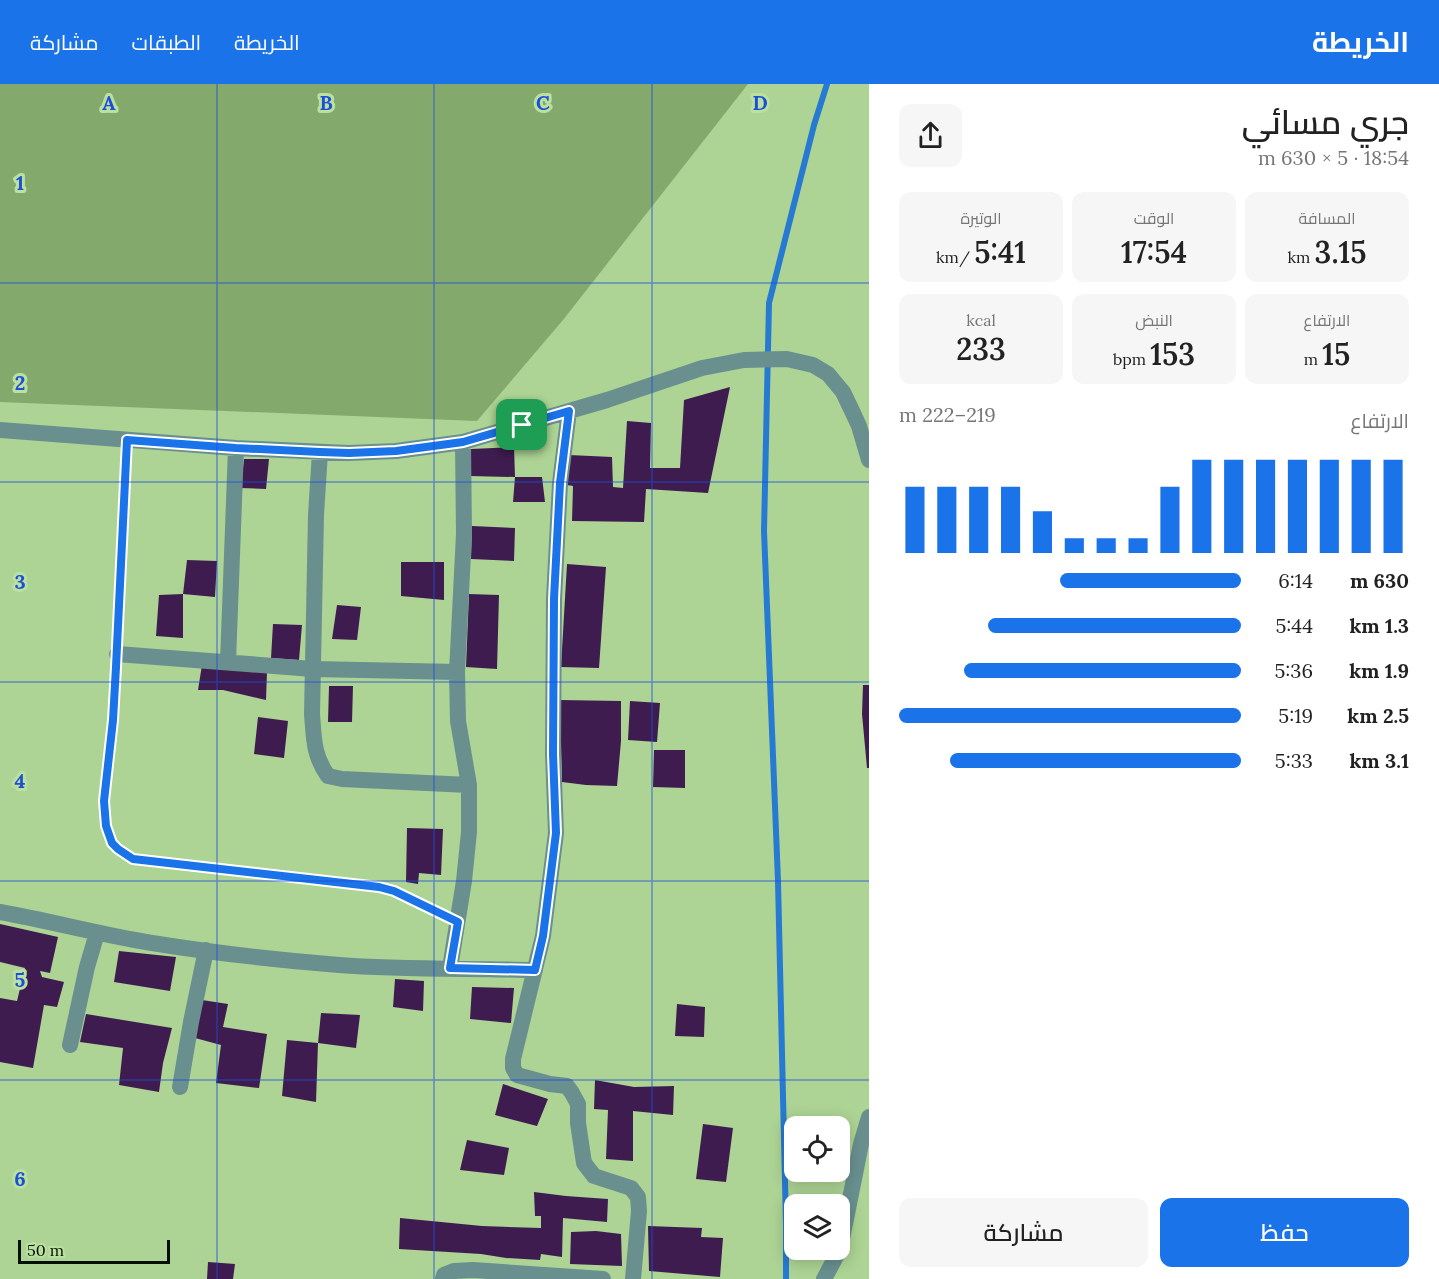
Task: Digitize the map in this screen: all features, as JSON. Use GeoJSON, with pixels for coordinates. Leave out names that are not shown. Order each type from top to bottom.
{"type":"FeatureCollection","features":[{"type":"Feature","properties":{"kind":"street"},"geometry":{"type":"LineString","coordinates":[[0,430],[236,448],[349,453],[396,451],[463,442],[607,400],[702,368],[744,360],[787,359],[813,365],[828,374],[843,392],[859,426],[869,460]]}},
{"type":"Feature","properties":{"kind":"street"},"geometry":{"type":"LineString","coordinates":[[569,411],[560,483],[554,599],[553,754],[556,833],[543,936],[513,1059],[513,1068],[518,1075],[567,1086],[578,1104],[578,1123],[584,1162],[594,1176],[631,1188],[638,1197],[639,1211],[633,1279]]}},
{"type":"Feature","properties":{"kind":"street"},"geometry":{"type":"LineString","coordinates":[[450,968],[469,832],[469,785],[458,721],[457,672],[464,534],[463,442]]}},
{"type":"Feature","properties":{"kind":"street"},"geometry":{"type":"LineString","coordinates":[[228,662],[236,448]]}},
{"type":"Feature","properties":{"kind":"street"},"geometry":{"type":"LineString","coordinates":[[320,452],[316,515],[312,714],[315,745],[320,765],[328,776],[342,779],[469,785]]}},
{"type":"Feature","properties":{"kind":"street"},"geometry":{"type":"LineString","coordinates":[[117,654],[313,669],[457,672]]}},
{"type":"Feature","properties":{"kind":"street"},"geometry":{"type":"LineString","coordinates":[[0,912],[44,919],[97,933],[153,943],[340,965],[535,970]]}},
{"type":"Feature","properties":{"kind":"street"},"geometry":{"type":"LineString","coordinates":[[70,1045],[97,933]]}},
{"type":"Feature","properties":{"kind":"street"},"geometry":{"type":"LineString","coordinates":[[180,1087],[206,950]]}},
{"type":"Feature","properties":{"kind":"street"},"geometry":{"type":"LineString","coordinates":[[824,1279],[840,1249],[861,1144],[869,1117]]}},
{"type":"Feature","properties":{"kind":"street"},"geometry":{"type":"LineString","coordinates":[[443,1279],[444,1275],[454,1271],[472,1270],[603,1279]]}},
{"type":"Feature","properties":{"kind":"path"},"geometry":{"type":"LineString","coordinates":[[127,440],[113,720],[104,801],[106,826],[112,843],[133,859],[379,887],[394,891],[458,922]]}},
{"type":"Feature","properties":{"kind":"green space"},"geometry":{"type":"Polygon","coordinates":[[[0,84],[748,84],[563,320],[477,421],[0,402],[0,84]]]}},
{"type":"Feature","properties":{"kind":"building"},"geometry":{"type":"Polygon","coordinates":[[[730,387],[708,493],[646,489],[644,522],[572,521],[573,486],[567,485],[569,455],[612,457],[613,487],[623,488],[627,421],[651,423],[650,468],[680,468],[684,400],[730,387]]]}},
{"type":"Feature","properties":{"kind":"building"},"geometry":{"type":"Polygon","coordinates":[[[514,447],[515,477],[469,476],[471,449],[514,447]]]}},
{"type":"Feature","properties":{"kind":"building"},"geometry":{"type":"Polygon","coordinates":[[[244,459],[269,459],[266,489],[241,488],[244,459]]]}},
{"type":"Feature","properties":{"kind":"building"},"geometry":{"type":"Polygon","coordinates":[[[515,477],[542,477],[545,502],[513,502],[515,477]]]}},
{"type":"Feature","properties":{"kind":"building"},"geometry":{"type":"Polygon","coordinates":[[[472,526],[515,528],[514,561],[471,559],[472,526]]]}},
{"type":"Feature","properties":{"kind":"building"},"geometry":{"type":"Polygon","coordinates":[[[187,560],[217,561],[215,597],[183,594],[187,560]]]}},
{"type":"Feature","properties":{"kind":"building"},"geometry":{"type":"Polygon","coordinates":[[[401,562],[444,562],[444,600],[401,596],[401,562]]]}},
{"type":"Feature","properties":{"kind":"building"},"geometry":{"type":"Polygon","coordinates":[[[567,564],[606,567],[599,668],[561,667],[567,564]]]}},
{"type":"Feature","properties":{"kind":"building"},"geometry":{"type":"Polygon","coordinates":[[[183,594],[183,638],[156,636],[159,595],[183,594]]]}},
{"type":"Feature","properties":{"kind":"building"},"geometry":{"type":"Polygon","coordinates":[[[469,594],[499,595],[497,669],[466,667],[469,594]]]}},
{"type":"Feature","properties":{"kind":"building"},"geometry":{"type":"Polygon","coordinates":[[[337,605],[361,607],[357,640],[332,639],[337,605]]]}},
{"type":"Feature","properties":{"kind":"building"},"geometry":{"type":"Polygon","coordinates":[[[273,624],[302,625],[299,660],[271,658],[273,624]]]}},
{"type":"Feature","properties":{"kind":"building"},"geometry":{"type":"Polygon","coordinates":[[[202,665],[267,672],[266,700],[223,690],[198,690],[202,665]]]}},
{"type":"Feature","properties":{"kind":"building"},"geometry":{"type":"Polygon","coordinates":[[[863,685],[869,685],[869,768],[867,768],[862,714],[863,685]]]}},
{"type":"Feature","properties":{"kind":"building"},"geometry":{"type":"Polygon","coordinates":[[[329,686],[353,686],[352,722],[328,722],[329,686]]]}},
{"type":"Feature","properties":{"kind":"building"},"geometry":{"type":"Polygon","coordinates":[[[560,700],[621,701],[621,741],[617,786],[562,782],[560,700]]]}},
{"type":"Feature","properties":{"kind":"building"},"geometry":{"type":"Polygon","coordinates":[[[630,701],[660,703],[657,742],[628,740],[630,701]]]}},
{"type":"Feature","properties":{"kind":"building"},"geometry":{"type":"Polygon","coordinates":[[[258,717],[288,721],[284,758],[254,754],[258,717]]]}},
{"type":"Feature","properties":{"kind":"building"},"geometry":{"type":"Polygon","coordinates":[[[654,750],[685,750],[685,788],[653,787],[654,750]]]}},
{"type":"Feature","properties":{"kind":"building"},"geometry":{"type":"Polygon","coordinates":[[[407,828],[443,829],[441,875],[419,873],[418,884],[406,882],[407,828]]]}},
{"type":"Feature","properties":{"kind":"building"},"geometry":{"type":"Polygon","coordinates":[[[0,924],[58,937],[50,973],[40,971],[42,977],[64,982],[57,1007],[44,1005],[33,1068],[0,1062],[0,998],[17,1001],[25,968],[0,962],[0,924]]]}},
{"type":"Feature","properties":{"kind":"building"},"geometry":{"type":"Polygon","coordinates":[[[119,951],[176,957],[170,991],[114,982],[119,951]]]}},
{"type":"Feature","properties":{"kind":"building"},"geometry":{"type":"Polygon","coordinates":[[[395,979],[424,981],[423,1011],[393,1007],[395,979]]]}},
{"type":"Feature","properties":{"kind":"building"},"geometry":{"type":"Polygon","coordinates":[[[472,987],[514,988],[511,1023],[470,1019],[472,987]]]}},
{"type":"Feature","properties":{"kind":"building"},"geometry":{"type":"Polygon","coordinates":[[[202,1000],[228,1004],[223,1027],[267,1034],[259,1088],[216,1083],[221,1045],[195,1038],[202,1000]]]}},
{"type":"Feature","properties":{"kind":"building"},"geometry":{"type":"Polygon","coordinates":[[[677,1004],[705,1007],[704,1037],[675,1036],[677,1004]]]}},
{"type":"Feature","properties":{"kind":"building"},"geometry":{"type":"Polygon","coordinates":[[[321,1013],[360,1015],[356,1048],[318,1043],[321,1013]]]}},
{"type":"Feature","properties":{"kind":"building"},"geometry":{"type":"Polygon","coordinates":[[[86,1014],[172,1028],[163,1063],[159,1092],[119,1085],[123,1048],[80,1042],[86,1014]]]}},
{"type":"Feature","properties":{"kind":"building"},"geometry":{"type":"Polygon","coordinates":[[[287,1040],[318,1043],[316,1102],[282,1096],[287,1040]]]}},
{"type":"Feature","properties":{"kind":"building"},"geometry":{"type":"Polygon","coordinates":[[[595,1080],[634,1087],[674,1086],[673,1115],[633,1111],[633,1161],[606,1159],[608,1110],[594,1109],[595,1080]]]}},
{"type":"Feature","properties":{"kind":"building"},"geometry":{"type":"Polygon","coordinates":[[[503,1084],[548,1099],[537,1126],[495,1115],[503,1084]]]}},
{"type":"Feature","properties":{"kind":"building"},"geometry":{"type":"Polygon","coordinates":[[[703,1124],[733,1128],[726,1182],[696,1179],[703,1124]]]}},
{"type":"Feature","properties":{"kind":"building"},"geometry":{"type":"Polygon","coordinates":[[[467,1140],[509,1148],[504,1175],[460,1170],[467,1140]]]}},
{"type":"Feature","properties":{"kind":"building"},"geometry":{"type":"Polygon","coordinates":[[[534,1192],[608,1199],[607,1222],[563,1218],[562,1257],[541,1254],[540,1260],[399,1249],[400,1218],[482,1226],[541,1228],[541,1216],[535,1216],[534,1192]]]}},
{"type":"Feature","properties":{"kind":"building"},"geometry":{"type":"Polygon","coordinates":[[[648,1226],[702,1228],[701,1237],[723,1238],[720,1277],[649,1271],[648,1226]]]}},
{"type":"Feature","properties":{"kind":"building"},"geometry":{"type":"Polygon","coordinates":[[[596,1231],[621,1234],[622,1266],[570,1264],[571,1232],[596,1231]]]}},
{"type":"Feature","properties":{"kind":"building"},"geometry":{"type":"Polygon","coordinates":[[[208,1262],[235,1264],[233,1279],[207,1279],[208,1262]]]}},
{"type":"Feature","properties":{"kind":"waterway"},"geometry":{"type":"LineString","coordinates":[[786,1279],[778,881],[764,531],[769,303],[814,125],[827,84]]}},
{"type":"Feature","properties":{"kind":"route"},"geometry":{"type":"LineString","coordinates":[[569,411],[560,483],[554,599],[553,754],[556,833],[543,936],[535,970],[450,968],[458,922],[394,891],[379,887],[133,859],[118,849],[112,843],[106,826],[104,801],[113,720],[127,440],[349,453],[396,451],[463,442],[522,425],[569,411]]}}]}
